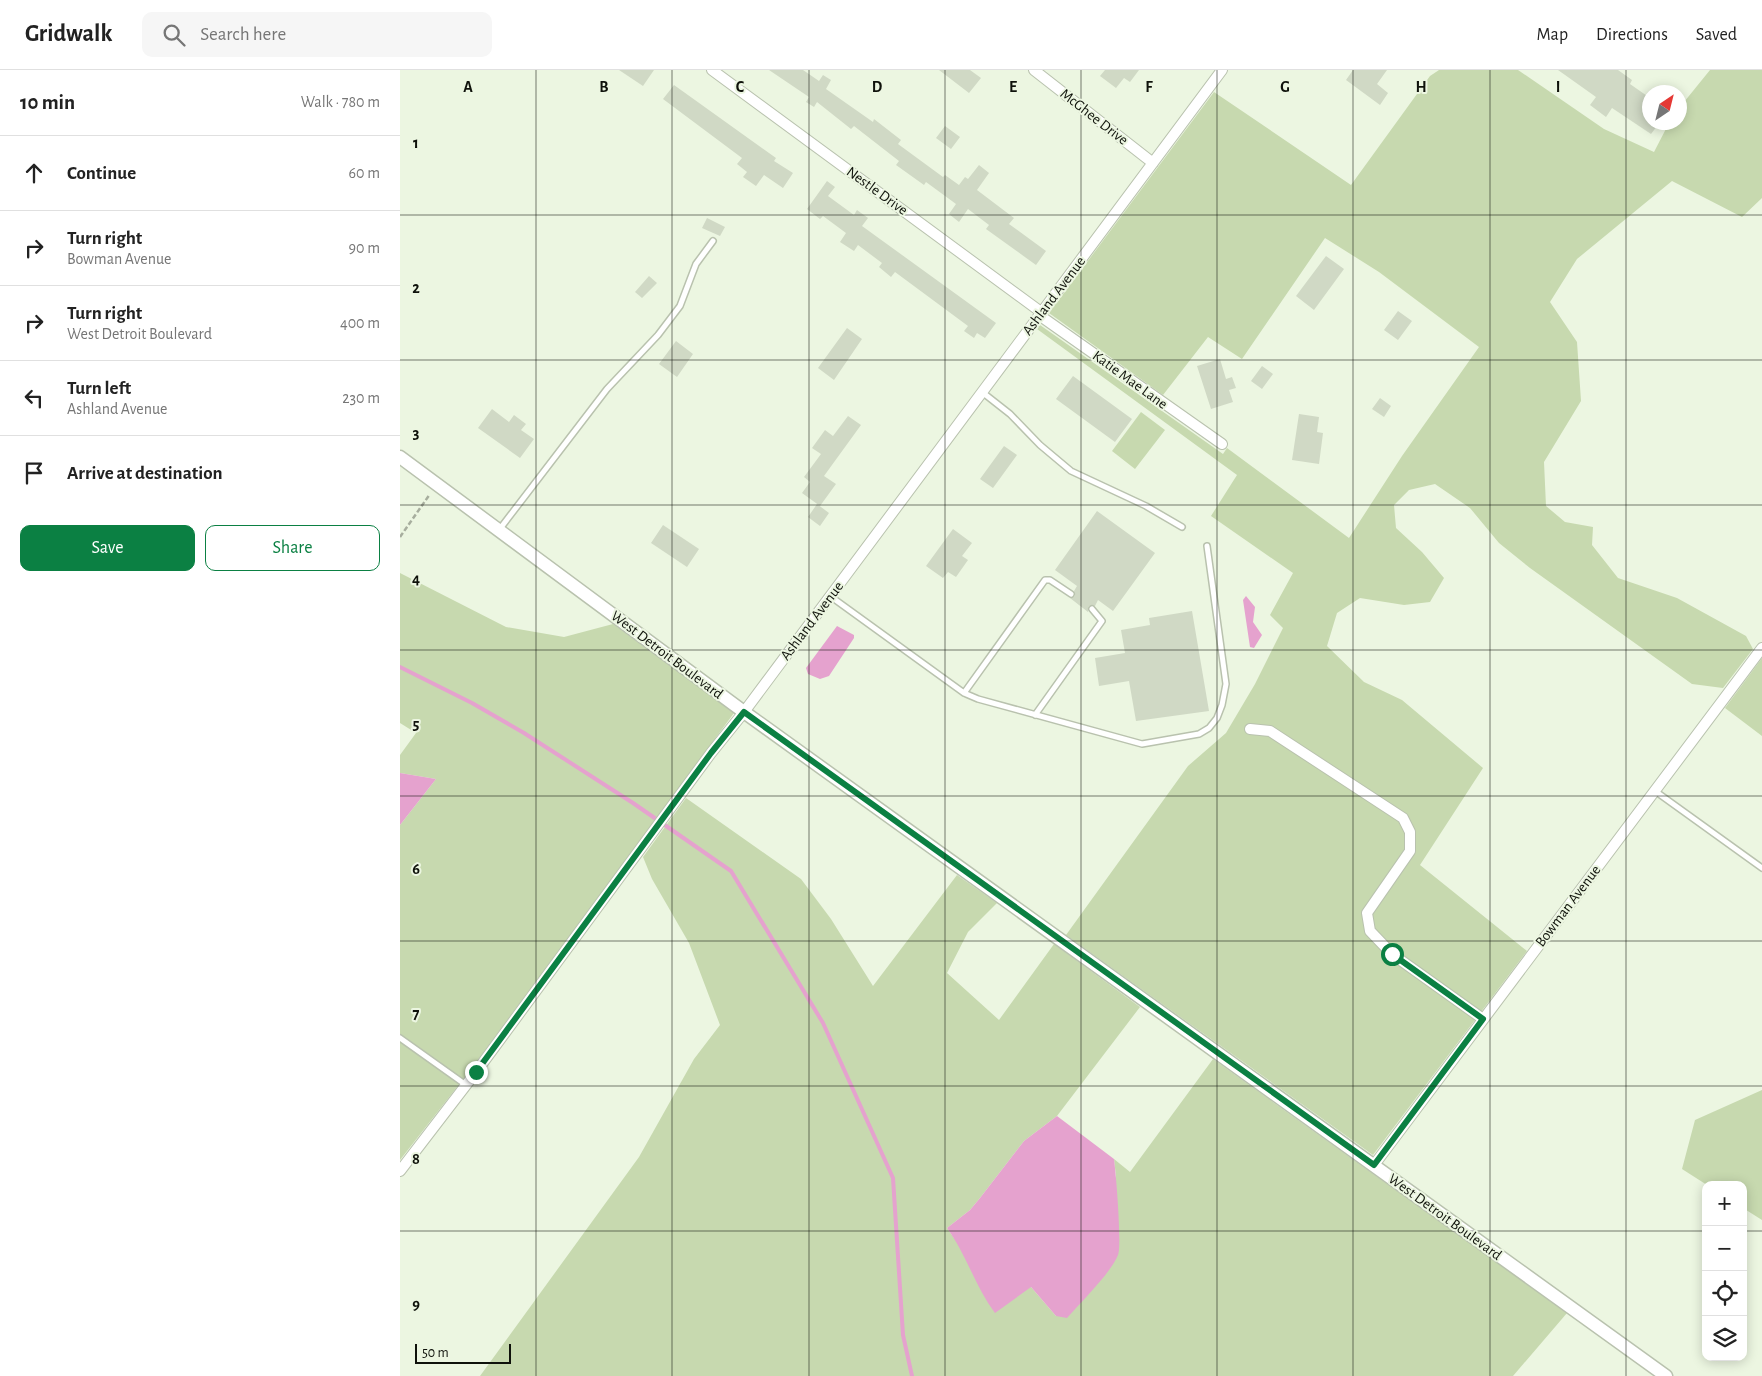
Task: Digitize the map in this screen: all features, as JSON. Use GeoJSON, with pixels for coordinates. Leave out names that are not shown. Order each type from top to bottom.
{"type":"FeatureCollection","features":[{"type":"Feature","properties":{"kind":"street","name":"Nestle Drive"},"geometry":{"type":"LineString","coordinates":[[712,70],[1040,314]]}},
{"type":"Feature","properties":{"kind":"street","name":"McGhee Drive"},"geometry":{"type":"LineString","coordinates":[[1034,70],[1153,163]]}},
{"type":"Feature","properties":{"kind":"street","name":"Ashland Avenue"},"geometry":{"type":"LineString","coordinates":[[400,1171],[1222,70]]}},
{"type":"Feature","properties":{"kind":"street","name":"Katie Mae Lane"},"geometry":{"type":"LineString","coordinates":[[1040,314],[1222,444]]}},
{"type":"Feature","properties":{"kind":"street","name":"West Detroit Boulevard"},"geometry":{"type":"LineString","coordinates":[[400,457],[744,712],[1666,1376]]}},
{"type":"Feature","properties":{"kind":"street","name":"Bowman Avenue"},"geometry":{"type":"LineString","coordinates":[[1374,1165],[1762,648]]}},
{"type":"Feature","properties":{"kind":"street"},"geometry":{"type":"LineString","coordinates":[[1250,729],[1270,731],[1403,818],[1410,832],[1410,851],[1367,913],[1370,931],[1392,954],[1483,1019]]}},
{"type":"Feature","properties":{"kind":"lane"},"geometry":{"type":"LineString","coordinates":[[499,530],[607,389],[658,335],[680,306],[696,264],[713,241]]}},
{"type":"Feature","properties":{"kind":"lane"},"geometry":{"type":"LineString","coordinates":[[982,392],[1010,414],[1040,445],[1072,471],[1146,506],[1182,527]]}},
{"type":"Feature","properties":{"kind":"lane"},"geometry":{"type":"LineString","coordinates":[[830,596],[964,693],[978,699],[1142,744],[1199,734],[1209,728],[1217,718],[1222,705],[1226,684],[1207,546]]}},
{"type":"Feature","properties":{"kind":"lane"},"geometry":{"type":"LineString","coordinates":[[964,693],[1045,580],[1050,580],[1071,594]]}},
{"type":"Feature","properties":{"kind":"lane"},"geometry":{"type":"LineString","coordinates":[[1035,715],[1102,621],[1092,609]]}},
{"type":"Feature","properties":{"kind":"lane"},"geometry":{"type":"LineString","coordinates":[[1654,791],[1762,868]]}},
{"type":"Feature","properties":{"kind":"lane"},"geometry":{"type":"LineString","coordinates":[[400,1038],[466,1085]]}},
{"type":"Feature","properties":{"kind":"path"},"geometry":{"type":"LineString","coordinates":[[400,537],[431,493]]}},
{"type":"Feature","properties":{"kind":"green space"},"geometry":{"type":"Polygon","coordinates":[[[1439,70],[1518,70],[1604,129],[1654,152],[1665,130],[1687,130],[1687,98],[1710,70],[1762,70],[1762,198],[1742,217],[1672,181],[1577,259],[1550,302],[1577,342],[1581,401],[1544,462],[1546,506],[1565,522],[1593,527],[1592,545],[1618,578],[1677,598],[1746,636],[1753,649],[1723,688],[1692,684],[1530,568],[1499,543],[1470,508],[1435,484],[1409,490],[1394,505],[1396,528],[1422,552],[1444,578],[1430,602],[1404,605],[1360,598],[1337,613],[1327,646],[1364,682],[1402,700],[1483,768],[1420,865],[1527,951],[1373,1155],[1066,935],[1188,766],[1226,733],[1255,684],[1283,628],[1270,615],[1293,573],[1211,516],[1237,475],[1037,329],[1040,325],[1223,454],[1227,448],[1349,538],[1402,456],[1479,347],[1379,272],[1325,238],[1242,359],[1208,337],[1163,395],[1049,313],[1214,92],[1351,185],[1430,76],[1439,70]]]}},
{"type":"Feature","properties":{"kind":"green space"},"geometry":{"type":"Polygon","coordinates":[[[1141,412],[1165,430],[1135,469],[1112,451],[1141,412]]]}},
{"type":"Feature","properties":{"kind":"green space"},"geometry":{"type":"Polygon","coordinates":[[[400,573],[506,627],[564,637],[613,624],[734,713],[471,1069],[400,1160],[400,825],[436,779],[400,773],[400,755],[416,733],[400,723],[400,573]]]}},
{"type":"Feature","properties":{"kind":"green space"},"geometry":{"type":"Polygon","coordinates":[[[1762,658],[1762,736],[1725,708],[1762,658]]]}},
{"type":"Feature","properties":{"kind":"green space"},"geometry":{"type":"Polygon","coordinates":[[[686,798],[801,879],[831,919],[873,986],[957,875],[997,903],[968,932],[947,973],[999,1020],[1054,944],[1140,1007],[1057,1116],[1024,1141],[970,1210],[947,1228],[954,1238],[1031,1287],[1056,1316],[1116,1176],[1114,1159],[1130,1172],[1213,1059],[1567,1313],[1513,1376],[480,1376],[639,1157],[694,1059],[720,1025],[689,943],[652,879],[643,857],[686,798]]]}},
{"type":"Feature","properties":{"kind":"green space"},"geometry":{"type":"Polygon","coordinates":[[[1762,1090],[1762,1220],[1747,1211],[1747,1181],[1702,1182],[1682,1169],[1695,1120],[1762,1090]]]}},
{"type":"Feature","properties":{"kind":"shaded area"},"geometry":{"type":"Polygon","coordinates":[[[1246,596],[1255,607],[1253,622],[1262,635],[1254,648],[1250,647],[1243,600],[1246,596]]]}},
{"type":"Feature","properties":{"kind":"shaded area"},"geometry":{"type":"Polygon","coordinates":[[[837,626],[854,635],[854,638],[829,676],[820,679],[808,674],[806,668],[837,626]]]}},
{"type":"Feature","properties":{"kind":"shaded area"},"geometry":{"type":"Polygon","coordinates":[[[400,773],[436,779],[400,825],[400,773]]]}},
{"type":"Feature","properties":{"kind":"shaded area"},"geometry":{"type":"Polygon","coordinates":[[[1057,1116],[1114,1159],[1119,1224],[1118,1255],[1102,1279],[1067,1318],[1056,1316],[1031,1287],[995,1313],[947,1228],[970,1210],[1024,1141],[1057,1116]]]}},
{"type":"Feature","properties":{"kind":"building"},"geometry":{"type":"Polygon","coordinates":[[[619,70],[654,70],[643,86],[619,70]]]}},
{"type":"Feature","properties":{"kind":"building"},"geometry":{"type":"Polygon","coordinates":[[[769,70],[803,70],[819,81],[823,75],[831,80],[826,89],[873,122],[874,119],[901,140],[898,144],[943,177],[945,175],[959,185],[965,177],[968,179],[979,165],[989,173],[977,190],[1014,218],[1009,224],[1046,251],[1036,265],[986,229],[989,225],[968,209],[959,222],[949,214],[956,204],[926,182],[924,185],[896,165],[899,161],[854,126],[851,129],[817,102],[814,107],[806,102],[809,97],[769,70]]]}},
{"type":"Feature","properties":{"kind":"building"},"geometry":{"type":"Polygon","coordinates":[[[939,70],[970,70],[981,78],[969,93],[939,70]]]}},
{"type":"Feature","properties":{"kind":"building"},"geometry":{"type":"Polygon","coordinates":[[[1105,70],[1139,70],[1130,82],[1124,78],[1116,88],[1100,76],[1105,70]]]}},
{"type":"Feature","properties":{"kind":"building"},"geometry":{"type":"Polygon","coordinates":[[[1353,70],[1387,70],[1377,84],[1388,93],[1380,105],[1346,80],[1353,70]]]}},
{"type":"Feature","properties":{"kind":"building"},"geometry":{"type":"Polygon","coordinates":[[[1558,70],[1618,70],[1632,80],[1630,84],[1642,92],[1642,128],[1612,108],[1606,117],[1590,105],[1596,97],[1558,70]]]}},
{"type":"Feature","properties":{"kind":"building"},"geometry":{"type":"Polygon","coordinates":[[[674,85],[776,158],[774,161],[793,173],[783,188],[764,175],[756,186],[743,177],[747,172],[737,164],[742,158],[663,99],[674,85]]]}},
{"type":"Feature","properties":{"kind":"building"},"geometry":{"type":"Polygon","coordinates":[[[945,126],[960,137],[951,149],[936,138],[945,126]]]}},
{"type":"Feature","properties":{"kind":"building"},"geometry":{"type":"Polygon","coordinates":[[[1645,130],[1654,130],[1651,134],[1645,130]]]}},
{"type":"Feature","properties":{"kind":"building"},"geometry":{"type":"Polygon","coordinates":[[[827,181],[835,187],[828,196],[854,215],[857,210],[868,218],[862,226],[996,323],[985,338],[977,333],[974,338],[964,331],[968,326],[895,272],[891,277],[879,267],[882,263],[858,245],[854,251],[840,242],[846,233],[823,216],[820,219],[807,209],[827,181]]]}},
{"type":"Feature","properties":{"kind":"building"},"geometry":{"type":"Polygon","coordinates":[[[707,218],[725,227],[720,236],[702,228],[707,218]]]}},
{"type":"Feature","properties":{"kind":"building"},"geometry":{"type":"Polygon","coordinates":[[[1326,256],[1344,269],[1314,310],[1296,296],[1326,256]]]}},
{"type":"Feature","properties":{"kind":"building"},"geometry":{"type":"Polygon","coordinates":[[[649,276],[657,283],[642,298],[635,292],[649,276]]]}},
{"type":"Feature","properties":{"kind":"building"},"geometry":{"type":"Polygon","coordinates":[[[1398,311],[1412,321],[1398,340],[1384,330],[1398,311]]]}},
{"type":"Feature","properties":{"kind":"building"},"geometry":{"type":"Polygon","coordinates":[[[847,328],[862,339],[834,380],[818,368],[847,328]]]}},
{"type":"Feature","properties":{"kind":"building"},"geometry":{"type":"Polygon","coordinates":[[[676,341],[693,354],[677,377],[659,364],[676,341]]]}},
{"type":"Feature","properties":{"kind":"building"},"geometry":{"type":"Polygon","coordinates":[[[1220,359],[1226,379],[1232,377],[1236,388],[1229,390],[1233,402],[1211,409],[1197,366],[1220,359]]]}},
{"type":"Feature","properties":{"kind":"building"},"geometry":{"type":"Polygon","coordinates":[[[1262,366],[1273,374],[1262,389],[1251,381],[1262,366]]]}},
{"type":"Feature","properties":{"kind":"building"},"geometry":{"type":"Polygon","coordinates":[[[1073,376],[1132,419],[1115,442],[1056,399],[1073,376]]]}},
{"type":"Feature","properties":{"kind":"building"},"geometry":{"type":"Polygon","coordinates":[[[1380,398],[1391,406],[1384,417],[1372,409],[1380,398]]]}},
{"type":"Feature","properties":{"kind":"building"},"geometry":{"type":"Polygon","coordinates":[[[492,409],[509,422],[514,415],[526,424],[521,430],[534,439],[520,458],[478,428],[492,409]]]}},
{"type":"Feature","properties":{"kind":"building"},"geometry":{"type":"Polygon","coordinates":[[[1299,414],[1319,417],[1317,432],[1323,433],[1319,464],[1292,460],[1299,414]]]}},
{"type":"Feature","properties":{"kind":"building"},"geometry":{"type":"Polygon","coordinates":[[[848,416],[861,425],[824,476],[836,484],[820,506],[802,493],[810,482],[804,477],[821,454],[812,448],[825,430],[833,436],[848,416]]]}},
{"type":"Feature","properties":{"kind":"building"},"geometry":{"type":"Polygon","coordinates":[[[1004,446],[1017,455],[993,488],[980,479],[1004,446]]]}},
{"type":"Feature","properties":{"kind":"building"},"geometry":{"type":"Polygon","coordinates":[[[817,504],[829,513],[820,526],[808,517],[817,504]]]}},
{"type":"Feature","properties":{"kind":"building"},"geometry":{"type":"Polygon","coordinates":[[[1097,511],[1155,553],[1113,611],[1098,600],[1095,606],[1089,606],[1088,612],[1070,598],[1075,596],[1074,591],[1077,586],[1055,570],[1097,511]]]}},
{"type":"Feature","properties":{"kind":"building"},"geometry":{"type":"Polygon","coordinates":[[[663,525],[699,549],[687,567],[651,543],[663,525]]]}},
{"type":"Feature","properties":{"kind":"building"},"geometry":{"type":"Polygon","coordinates":[[[953,529],[972,543],[962,556],[968,560],[956,577],[948,572],[943,578],[926,566],[953,529]]]}},
{"type":"Feature","properties":{"kind":"building"},"geometry":{"type":"Polygon","coordinates":[[[1192,611],[1209,711],[1136,721],[1129,681],[1099,686],[1095,658],[1125,653],[1121,630],[1150,625],[1149,618],[1192,611]]]}},
{"type":"Feature","properties":{"kind":"waterway"},"geometry":{"type":"LineString","coordinates":[[400,667],[472,703],[524,733],[633,803],[731,871],[823,1023],[893,1178],[903,1335],[912,1376]]}},
{"type":"Feature","properties":{"kind":"route"},"geometry":{"type":"LineString","coordinates":[[476,1072],[711,753],[744,712],[1374,1165],[1483,1019],[1392,954]]}}]}
